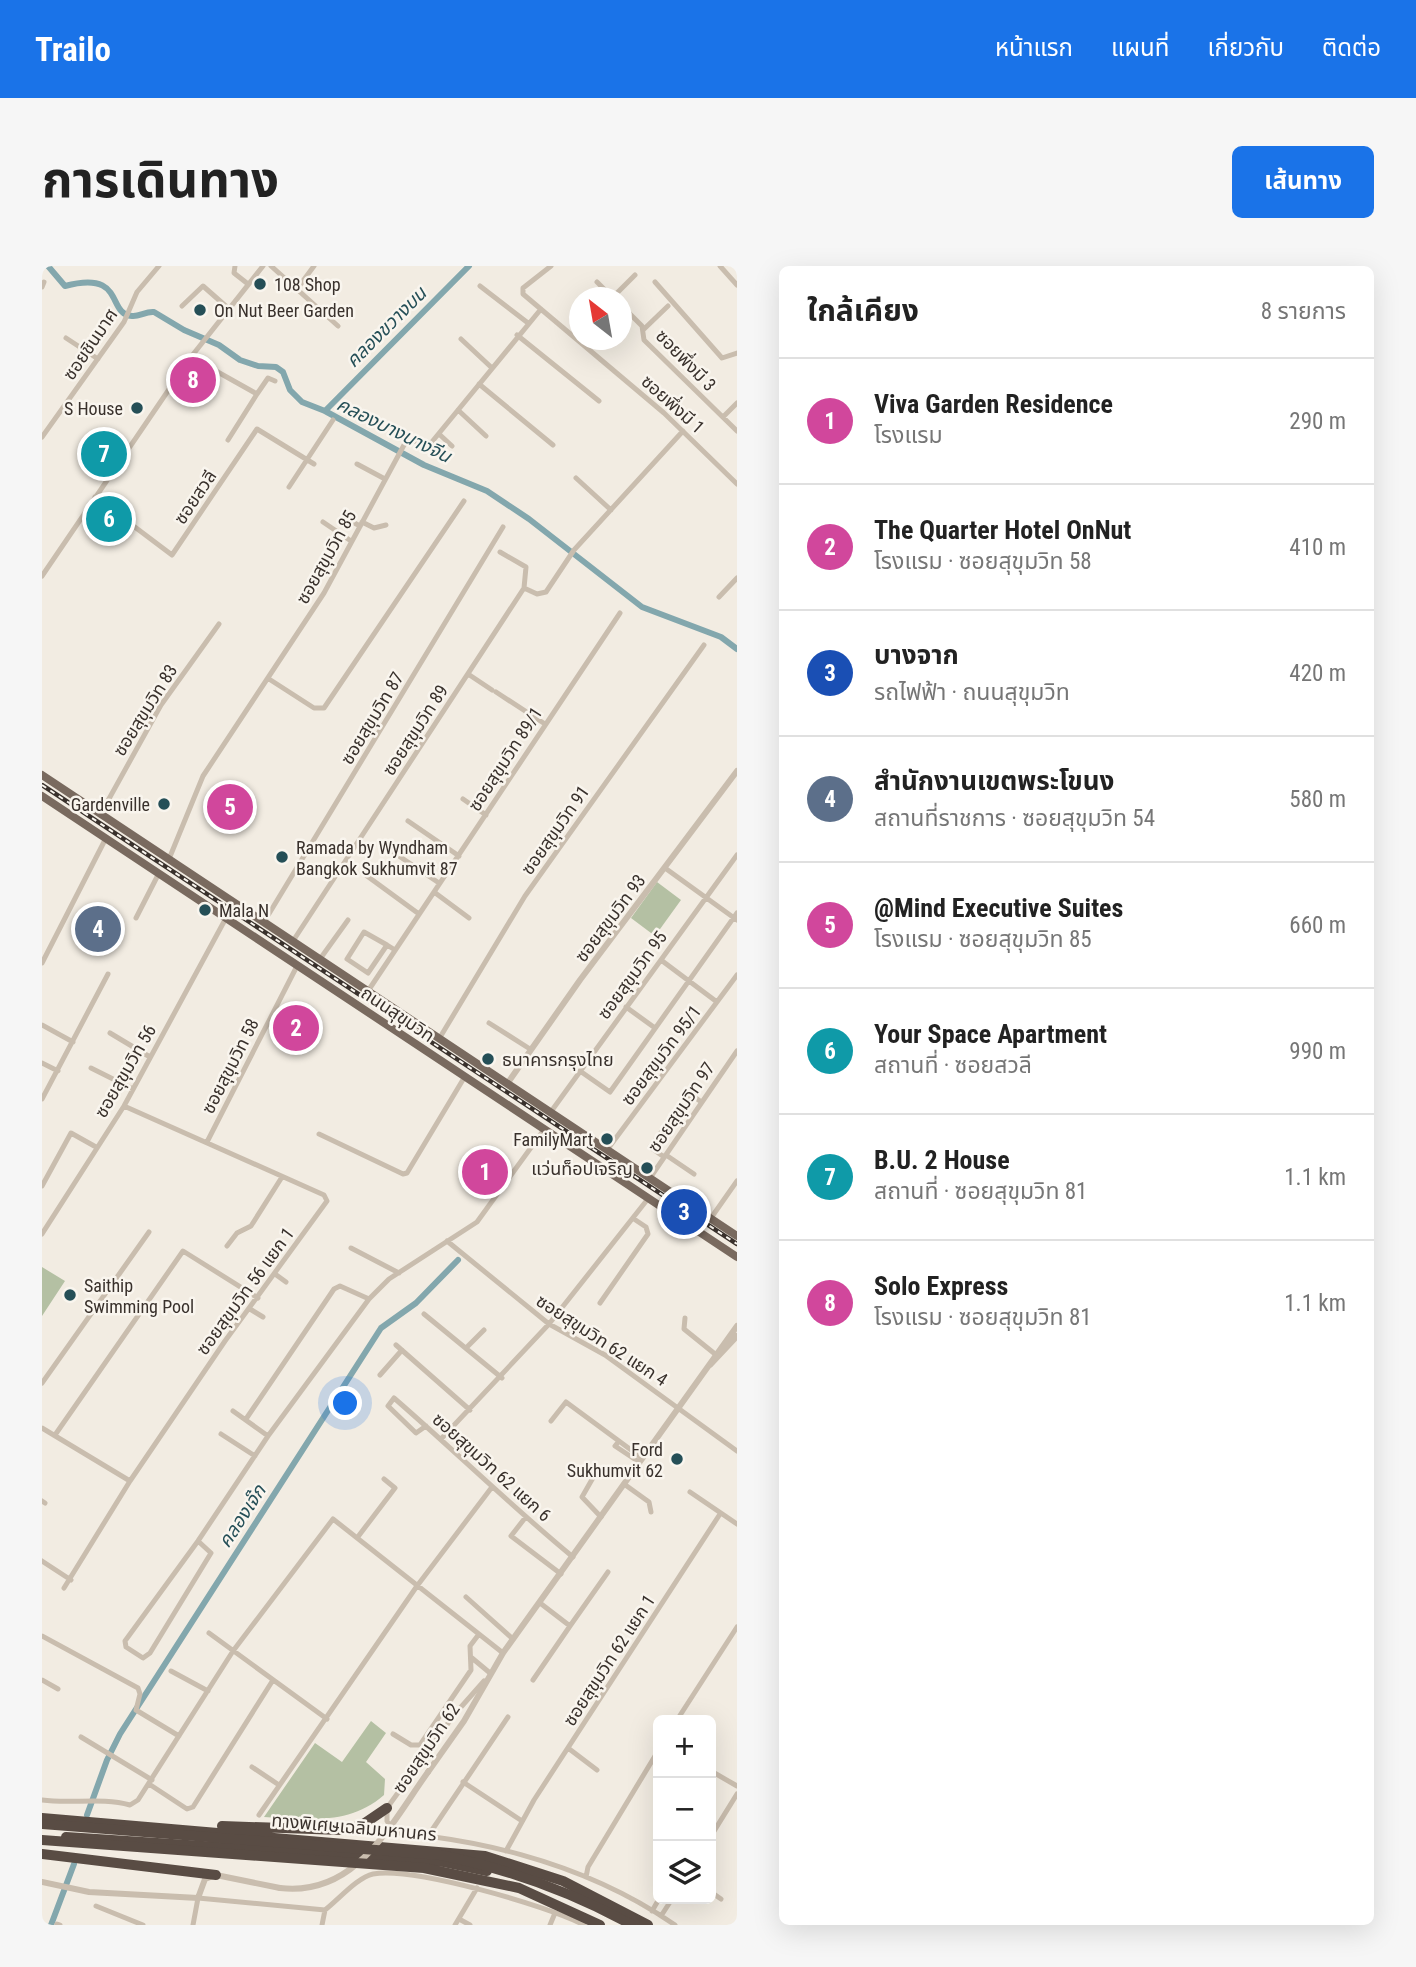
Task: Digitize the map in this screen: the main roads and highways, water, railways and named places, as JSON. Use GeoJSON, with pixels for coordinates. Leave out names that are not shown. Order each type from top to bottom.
{"type":"FeatureCollection","features":[{"type":"Feature","properties":{"kind":"highway"},"geometry":{"type":"LineString","coordinates":[[148,1825],[342,1830],[362,1825],[387,1808]]}},
{"type":"Feature","properties":{"kind":"highway","name":"ทางพิเศษเฉลิมมหานคร"},"geometry":{"type":"LineString","coordinates":[[42,1818],[485,1856],[563,1881],[648,1925]]}},
{"type":"Feature","properties":{"kind":"highway"},"geometry":{"type":"LineString","coordinates":[[42,1824],[440,1855],[485,1864],[559,1888],[632,1925]]}},
{"type":"Feature","properties":{"kind":"highway"},"geometry":{"type":"LineString","coordinates":[[42,1838],[424,1868],[519,1888],[600,1925]]}},
{"type":"Feature","properties":{"kind":"highway","name":"ทางพิเศษเฉลิมมหานคร"},"geometry":{"type":"LineString","coordinates":[[42,1838],[444,1862],[538,1884],[572,1897],[623,1925]]}},
{"type":"Feature","properties":{"kind":"highway"},"geometry":{"type":"LineString","coordinates":[[42,1854],[216,1875]]}},
{"type":"Feature","properties":{"kind":"main road","name":"ถนนสุขุมวิท"},"geometry":{"type":"LineString","coordinates":[[42,775],[737,1236]]}},
{"type":"Feature","properties":{"kind":"main road","name":"ถนนสุขุมวิท"},"geometry":{"type":"LineString","coordinates":[[42,796],[647,1200],[737,1257]]}},
{"type":"Feature","properties":{"kind":"main road"},"geometry":{"type":"LineString","coordinates":[[319,980],[329,964]]}},
{"type":"Feature","properties":{"kind":"waterway","name":"คลองบางนางจีน"},"geometry":{"type":"LineString","coordinates":[[48,266],[65,286],[84,283],[98,284],[106,288],[124,313],[135,316],[154,312],[184,330],[219,345],[240,360],[258,366],[276,367],[283,372],[290,390],[302,402],[325,411],[424,465],[487,491],[529,519],[642,607],[721,637],[737,649]]}},
{"type":"Feature","properties":{"kind":"waterway","name":"คลองขวางบน"},"geometry":{"type":"LineString","coordinates":[[325,411],[469,266]]}},
{"type":"Feature","properties":{"kind":"waterway","name":"คลองเจ๊ก"},"geometry":{"type":"LineString","coordinates":[[87,1815],[107,1760],[120,1734],[381,1328],[416,1303],[458,1260]]}},
{"type":"Feature","properties":{"kind":"waterway","name":"คลองเจ๊ก"},"geometry":{"type":"LineString","coordinates":[[51,1925],[74,1864]]}},
{"type":"Feature","properties":{"kind":"railway"},"geometry":{"type":"LineString","coordinates":[[42,785],[737,1244]]}},
{"type":"Feature","properties":{"kind":"place","name":"108 Shop"},"geometry":{"type":"Point","coordinates":[260,284]}},
{"type":"Feature","properties":{"kind":"place","name":"On Nut Beer Garden"},"geometry":{"type":"Point","coordinates":[200,310]}},
{"type":"Feature","properties":{"kind":"place","name":"Solo Express"},"geometry":{"type":"Point","coordinates":[193,380]}},
{"type":"Feature","properties":{"kind":"place","name":"S House"},"geometry":{"type":"Point","coordinates":[137,408]}},
{"type":"Feature","properties":{"kind":"place","name":"B.U. 2 House"},"geometry":{"type":"Point","coordinates":[104,454]}},
{"type":"Feature","properties":{"kind":"place","name":"Your Space Apartment"},"geometry":{"type":"Point","coordinates":[109,519]}},
{"type":"Feature","properties":{"kind":"place","name":"Gardenville"},"geometry":{"type":"Point","coordinates":[164,804]}},
{"type":"Feature","properties":{"kind":"place","name":"@Mind Executive Suites"},"geometry":{"type":"Point","coordinates":[230,807]}},
{"type":"Feature","properties":{"kind":"place","name":"Ramada by Wyndham Bangkok Sukhumvit 87"},"geometry":{"type":"Point","coordinates":[282,857]}},
{"type":"Feature","properties":{"kind":"place","name":"Mala N"},"geometry":{"type":"Point","coordinates":[205,910]}},
{"type":"Feature","properties":{"kind":"place","name":"สำนักงานเขตพระโขนง"},"geometry":{"type":"Point","coordinates":[98,929]}},
{"type":"Feature","properties":{"kind":"place","name":"The Quarter Hotel OnNut"},"geometry":{"type":"Point","coordinates":[296,1028]}},
{"type":"Feature","properties":{"kind":"place","name":"ธนาคารกรุงไทย"},"geometry":{"type":"Point","coordinates":[488,1059]}},
{"type":"Feature","properties":{"kind":"place","name":"FamilyMart"},"geometry":{"type":"Point","coordinates":[607,1139]}},
{"type":"Feature","properties":{"kind":"place","name":"แว่นท็อปเจริญ"},"geometry":{"type":"Point","coordinates":[647,1168]}},
{"type":"Feature","properties":{"kind":"place","name":"Viva Garden Residence"},"geometry":{"type":"Point","coordinates":[485,1172]}},
{"type":"Feature","properties":{"kind":"place","name":"บางจาก"},"geometry":{"type":"Point","coordinates":[684,1212]}},
{"type":"Feature","properties":{"kind":"place","name":"Saithip Swimming Pool"},"geometry":{"type":"Point","coordinates":[70,1295]}},
{"type":"Feature","properties":{"kind":"place","name":"Ford Sukhumvit 62"},"geometry":{"type":"Point","coordinates":[677,1459]}}]}
